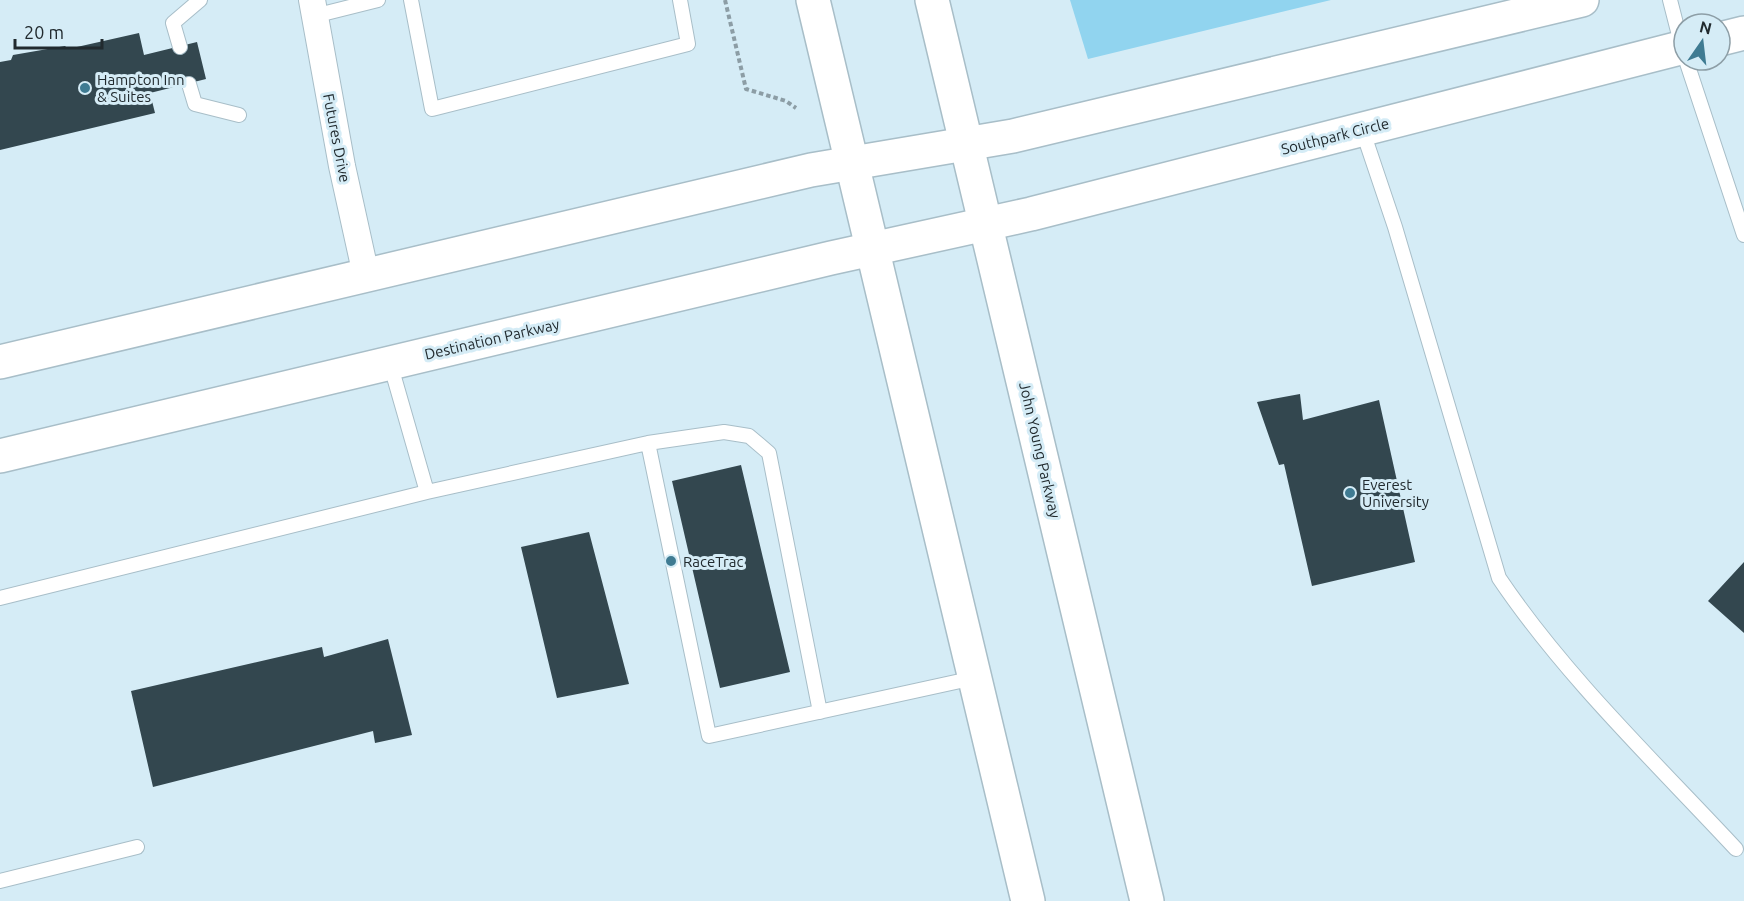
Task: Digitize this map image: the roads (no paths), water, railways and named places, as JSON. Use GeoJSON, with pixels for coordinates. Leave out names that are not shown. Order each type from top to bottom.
{"type":"FeatureCollection","features":[{"type":"Feature","properties":{"kind":"main road"},"geometry":{"type":"LineString","coordinates":[[813,0],[1028,901]]}},
{"type":"Feature","properties":{"kind":"main road","name":"John Young Parkway"},"geometry":{"type":"LineString","coordinates":[[932,0],[1147,901]]}},
{"type":"Feature","properties":{"kind":"main road"},"geometry":{"type":"LineString","coordinates":[[0,362],[811,170],[1025,133],[1582,0]]}},
{"type":"Feature","properties":{"kind":"main road","name":"Southpark Circle"},"geometry":{"type":"LineString","coordinates":[[985,224],[1362,129],[1672,55]]}},
{"type":"Feature","properties":{"kind":"main road","name":"Destination Parkway"},"geometry":{"type":"LineString","coordinates":[[0,456],[985,224]]}},
{"type":"Feature","properties":{"kind":"street","name":"Futures Drive"},"geometry":{"type":"LineString","coordinates":[[313,8],[342,166],[366,275]]}},
{"type":"Feature","properties":{"kind":"lane"},"geometry":{"type":"LineString","coordinates":[[180,47],[173,23],[200,0]]}},
{"type":"Feature","properties":{"kind":"lane"},"geometry":{"type":"LineString","coordinates":[[313,8],[378,0]]}},
{"type":"Feature","properties":{"kind":"lane"},"geometry":{"type":"LineString","coordinates":[[411,0],[432,109],[688,44],[680,0]]}},
{"type":"Feature","properties":{"kind":"lane"},"geometry":{"type":"LineString","coordinates":[[1691,72],[1744,235]]}},
{"type":"Feature","properties":{"kind":"lane"},"geometry":{"type":"LineString","coordinates":[[189,84],[195,104],[238,115]]}},
{"type":"Feature","properties":{"kind":"lane"},"geometry":{"type":"LineString","coordinates":[[1362,129],[1398,238],[1499,578],[1520,610],[1601,704],[1736,849]]}},
{"type":"Feature","properties":{"kind":"lane"},"geometry":{"type":"LineString","coordinates":[[390,363],[427,492]]}},
{"type":"Feature","properties":{"kind":"lane"},"geometry":{"type":"LineString","coordinates":[[0,598],[427,492],[648,443],[724,432],[749,436],[769,453],[820,712]]}},
{"type":"Feature","properties":{"kind":"lane"},"geometry":{"type":"LineString","coordinates":[[648,443],[709,736],[974,678]]}},
{"type":"Feature","properties":{"kind":"lane"},"geometry":{"type":"LineString","coordinates":[[0,881],[137,847]]}},
{"type":"Feature","properties":{"kind":"place","name":"Hampton Inn & Suites"},"geometry":{"type":"Point","coordinates":[85,88]}},
{"type":"Feature","properties":{"kind":"place","name":"Everest University"},"geometry":{"type":"Point","coordinates":[1350,493]}},
{"type":"Feature","properties":{"kind":"place","name":"RaceTrac"},"geometry":{"type":"Point","coordinates":[671,561]}}]}
